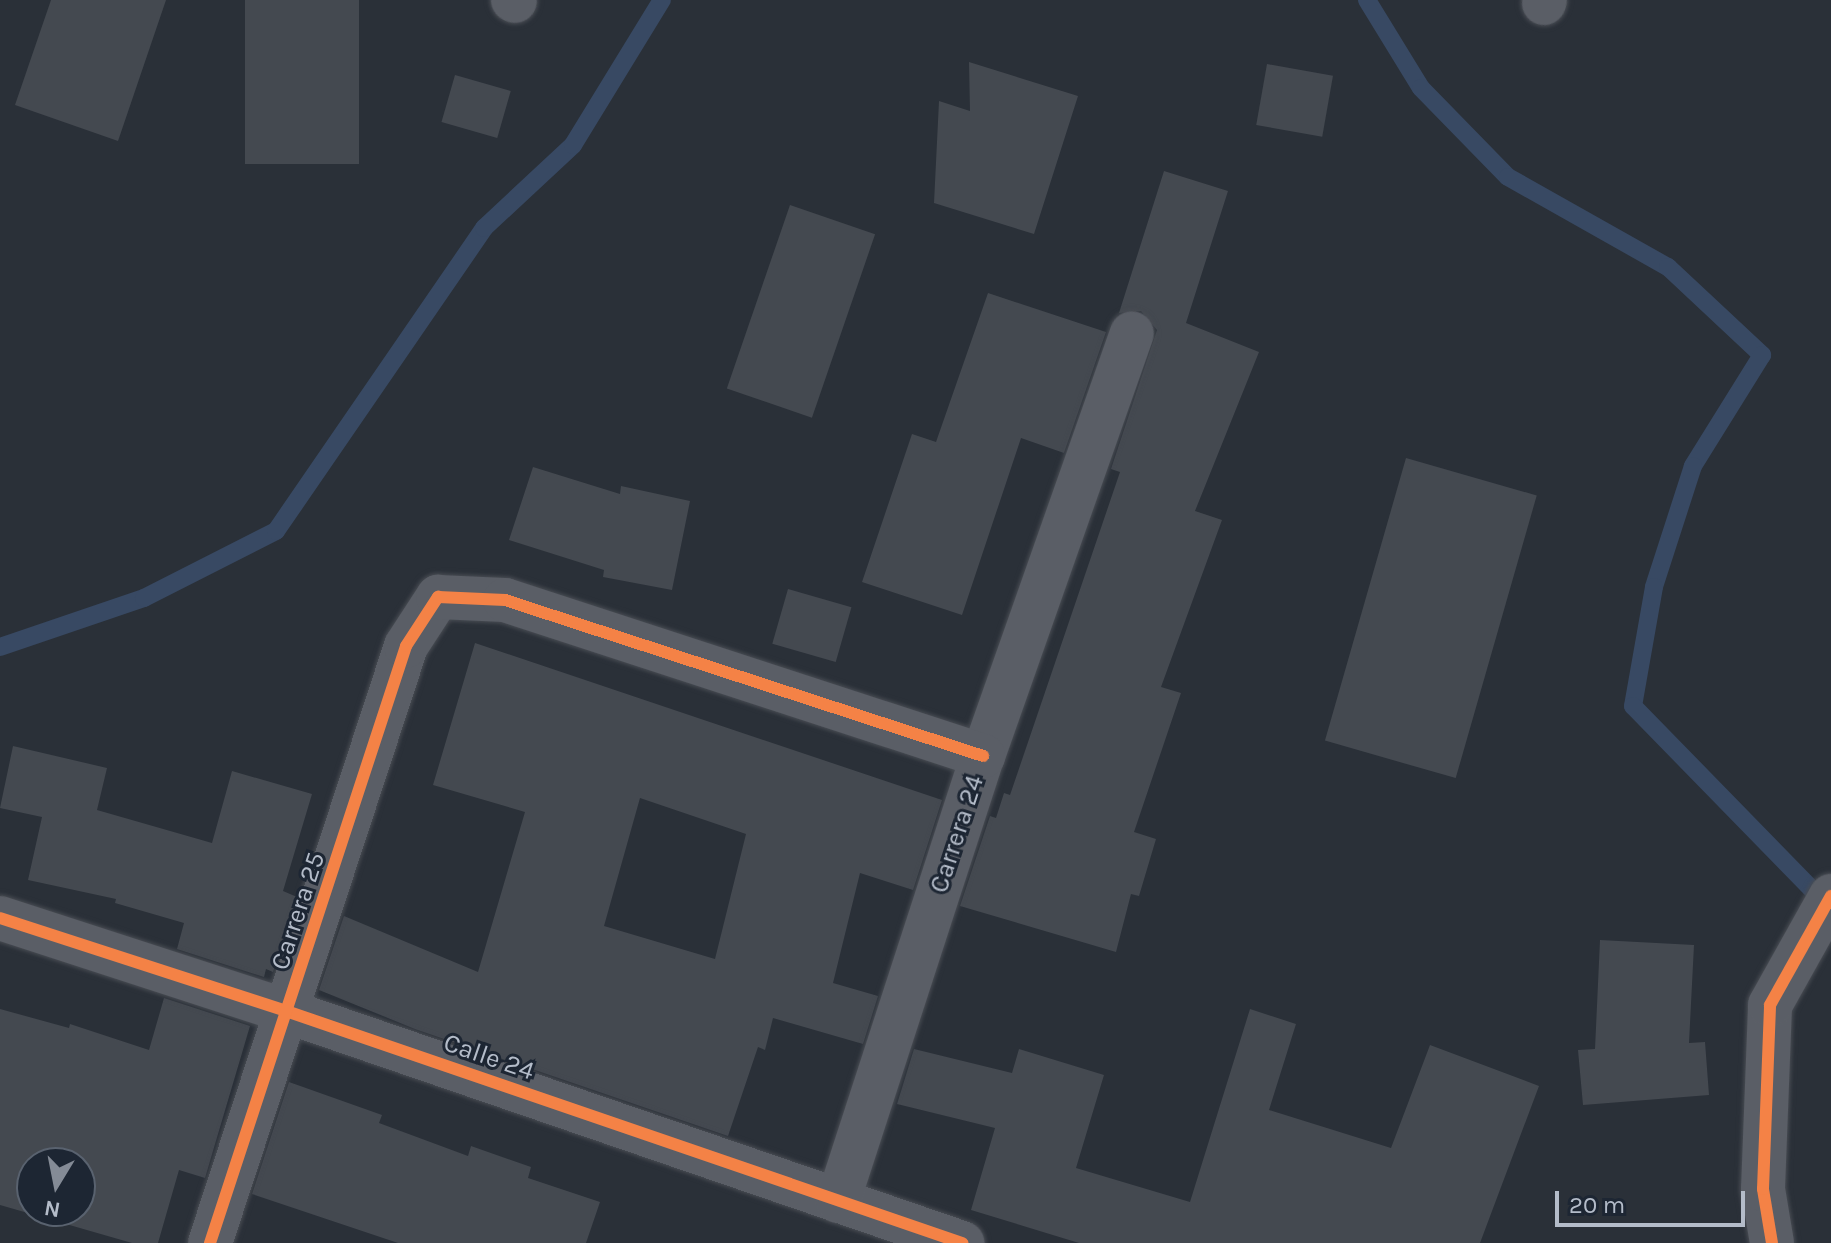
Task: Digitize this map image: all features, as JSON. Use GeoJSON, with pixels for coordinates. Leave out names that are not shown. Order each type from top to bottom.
{"type":"FeatureCollection","features":[{"type":"Feature","properties":{"kind":"street","name":"Carrera 24"},"geometry":{"type":"LineString","coordinates":[[838,1201],[983,756],[1132,334]]}},
{"type":"Feature","properties":{"kind":"street","name":"Carrera 25"},"geometry":{"type":"LineString","coordinates":[[210,1243],[289,1012],[406,646],[438,597],[505,600],[983,756]]}},
{"type":"Feature","properties":{"kind":"street"},"geometry":{"type":"LineString","coordinates":[[1772,1243],[1763,1189],[1770,1005],[1827,899]]}},
{"type":"Feature","properties":{"kind":"street","name":"Calle 24"},"geometry":{"type":"LineString","coordinates":[[0,918],[289,1012],[962,1243]]}},
{"type":"Feature","properties":{"kind":"building"},"geometry":{"type":"Polygon","coordinates":[[[51,0],[166,0],[118,141],[15,105],[51,0]]]}},
{"type":"Feature","properties":{"kind":"building"},"geometry":{"type":"Polygon","coordinates":[[[245,0],[359,0],[359,164],[245,164],[245,0]]]}},
{"type":"Feature","properties":{"kind":"building"},"geometry":{"type":"Polygon","coordinates":[[[969,62],[1078,96],[1034,234],[934,203],[939,101],[970,111],[969,62]]]}},
{"type":"Feature","properties":{"kind":"building"},"geometry":{"type":"Polygon","coordinates":[[[1267,64],[1333,76],[1322,137],[1256,125],[1267,64]]]}},
{"type":"Feature","properties":{"kind":"building"},"geometry":{"type":"Polygon","coordinates":[[[455,75],[511,91],[497,138],[441,122],[455,75]]]}},
{"type":"Feature","properties":{"kind":"building"},"geometry":{"type":"Polygon","coordinates":[[[1164,171],[1228,191],[1186,323],[1259,352],[1195,511],[1222,520],[1161,687],[1181,693],[1134,832],[1156,839],[1139,896],[1131,894],[1116,952],[960,906],[990,816],[996,818],[1004,793],[1010,795],[1120,472],[1111,469],[1157,330],[1141,311],[1119,313],[1164,171]]]}},
{"type":"Feature","properties":{"kind":"building"},"geometry":{"type":"Polygon","coordinates":[[[790,205],[875,234],[812,418],[727,388],[790,205]]]}},
{"type":"Feature","properties":{"kind":"building"},"geometry":{"type":"Polygon","coordinates":[[[988,293],[1106,332],[1064,453],[1021,438],[962,615],[862,582],[912,434],[936,442],[988,293]]]}},
{"type":"Feature","properties":{"kind":"building"},"geometry":{"type":"Polygon","coordinates":[[[1406,458],[1537,495],[1456,778],[1325,741],[1406,458]]]}},
{"type":"Feature","properties":{"kind":"building"},"geometry":{"type":"Polygon","coordinates":[[[533,467],[620,494],[621,486],[690,501],[672,590],[603,577],[604,570],[509,540],[533,467]]]}},
{"type":"Feature","properties":{"kind":"building"},"geometry":{"type":"Polygon","coordinates":[[[788,589],[851,607],[836,662],[772,644],[788,589]]]}},
{"type":"Feature","properties":{"kind":"building"},"geometry":{"type":"Polygon","coordinates":[[[475,643],[942,800],[913,890],[860,873],[833,983],[878,996],[863,1044],[773,1018],[765,1050],[758,1047],[728,1136],[415,1029],[319,990],[344,916],[478,972],[525,812],[433,785],[475,643]],[[640,798],[604,926],[715,959],[746,834],[640,798]]]}},
{"type":"Feature","properties":{"kind":"building"},"geometry":{"type":"Polygon","coordinates":[[[13,746],[107,768],[97,810],[212,843],[232,771],[312,794],[283,891],[297,897],[273,972],[266,969],[264,977],[177,949],[184,923],[115,903],[116,899],[28,880],[42,817],[0,808],[13,746]]]}},
{"type":"Feature","properties":{"kind":"building"},"geometry":{"type":"Polygon","coordinates":[[[1600,940],[1694,945],[1689,1043],[1705,1042],[1709,1095],[1583,1105],[1578,1050],[1595,1049],[1600,940]]]}},
{"type":"Feature","properties":{"kind":"building"},"geometry":{"type":"Polygon","coordinates":[[[164,998],[250,1026],[205,1178],[179,1170],[158,1243],[132,1243],[76,1227],[96,1227],[96,1147],[16,1147],[16,1210],[0,1205],[0,1009],[69,1028],[70,1024],[149,1050],[164,998]]]}},
{"type":"Feature","properties":{"kind":"building"},"geometry":{"type":"Polygon","coordinates":[[[1250,1009],[1296,1024],[1269,1110],[1391,1148],[1430,1045],[1539,1086],[1480,1243],[1079,1243],[971,1210],[995,1128],[897,1104],[914,1049],[1012,1073],[1019,1049],[1104,1075],[1076,1168],[1190,1202],[1250,1009]]]}},
{"type":"Feature","properties":{"kind":"building"},"geometry":{"type":"Polygon","coordinates":[[[289,1082],[382,1115],[379,1123],[468,1156],[471,1146],[531,1167],[528,1178],[600,1202],[586,1243],[398,1243],[252,1194],[289,1082]]]}},
{"type":"Feature","properties":{"kind":"waterway"},"geometry":{"type":"LineString","coordinates":[[0,647],[144,598],[276,531],[484,228],[573,145],[662,0]]}},
{"type":"Feature","properties":{"kind":"waterway"},"geometry":{"type":"LineString","coordinates":[[1367,0],[1421,88],[1508,177],[1668,267],[1762,355],[1693,466],[1654,587],[1633,706],[1826,904]]}},
{"type":"Feature","properties":{"kind":"cycle path"},"geometry":{"type":"LineString","coordinates":[[210,1243],[406,646],[438,597],[505,600],[983,756]]}},
{"type":"Feature","properties":{"kind":"cycle path"},"geometry":{"type":"LineString","coordinates":[[1772,1243],[1763,1189],[1770,1005],[1831,896]]}},
{"type":"Feature","properties":{"kind":"cycle path"},"geometry":{"type":"LineString","coordinates":[[0,918],[289,1012],[962,1243]]}}]}
